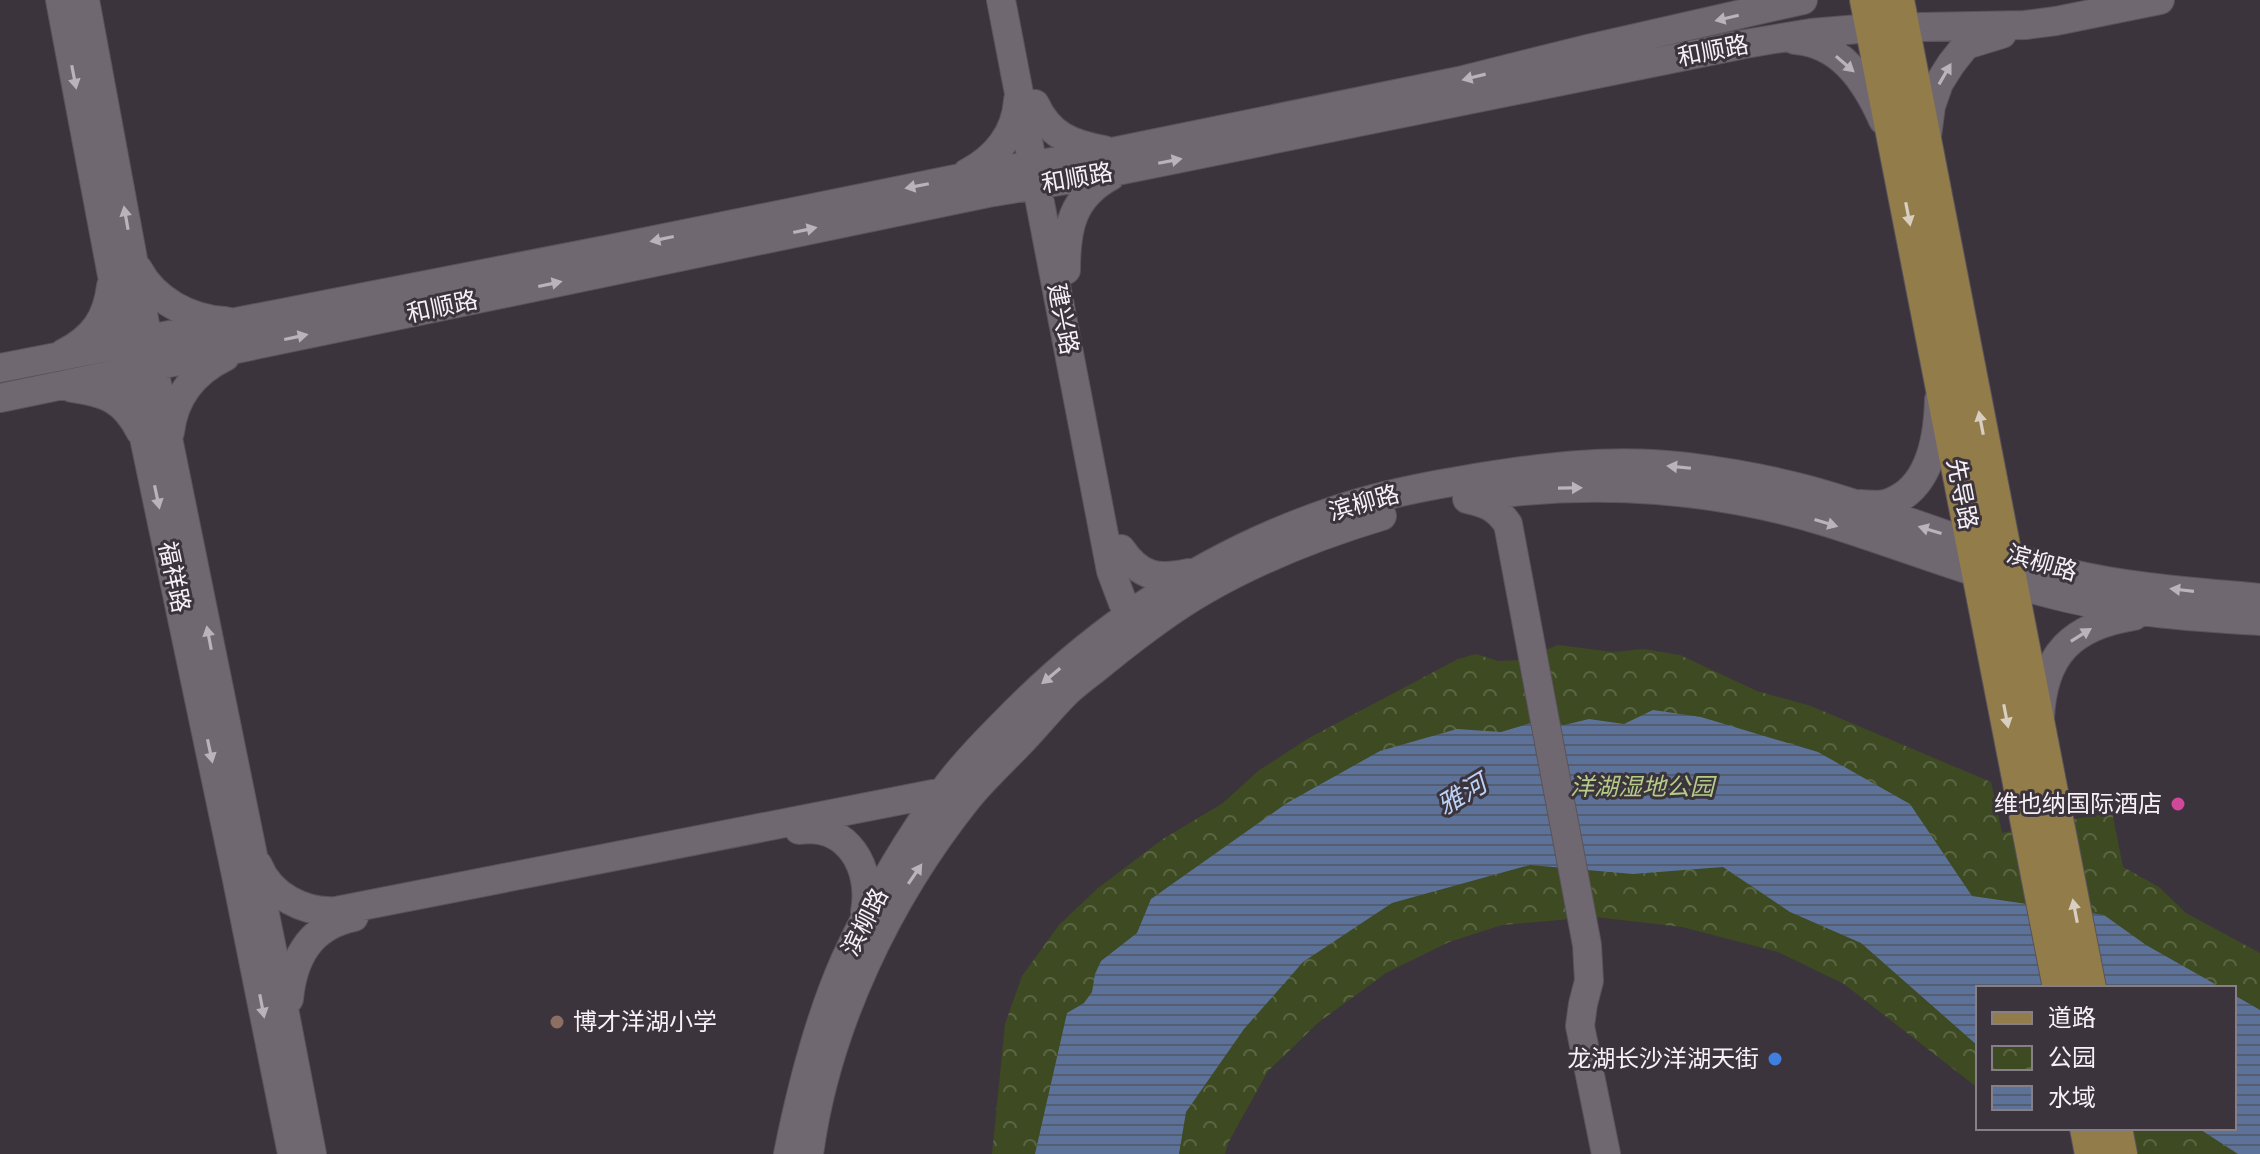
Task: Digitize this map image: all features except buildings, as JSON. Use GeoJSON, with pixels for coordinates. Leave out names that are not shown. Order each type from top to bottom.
{"type":"FeatureCollection","features":[{"type":"Feature","properties":{"kind":"main road","name":"福祥路"},"geometry":{"type":"LineString","coordinates":[[60,0],[121,259],[236,875],[292,1154]]}},
{"type":"Feature","properties":{"kind":"main road","name":"福祥路"},"geometry":{"type":"LineString","coordinates":[[85,0],[121,259]]}},
{"type":"Feature","properties":{"kind":"main road","name":"建兴路"},"geometry":{"type":"LineString","coordinates":[[1001,0],[1017,79],[1042,175],[1123,603],[1146,616]]}},
{"type":"Feature","properties":{"kind":"main road"},"geometry":{"type":"LineString","coordinates":[[1014,0],[1035,104],[1042,175]]}},
{"type":"Feature","properties":{"kind":"main road","name":"和顺路"},"geometry":{"type":"LineString","coordinates":[[1117,161],[1774,4],[1803,0]]}},
{"type":"Feature","properties":{"kind":"main road","name":"和顺路"},"geometry":{"type":"LineString","coordinates":[[0,398],[47,388],[140,356],[241,335],[959,188],[1811,33],[1868,14],[2025,25],[2160,0]]}},
{"type":"Feature","properties":{"kind":"main road","name":"先导路"},"geometry":{"type":"LineString","coordinates":[[1868,14],[1911,151],[1992,482],[2039,726],[2043,826],[2059,986]]}},
{"type":"Feature","properties":{"kind":"main road","name":"先导路"},"geometry":{"type":"LineString","coordinates":[[1900,14],[1911,151],[1939,376],[1994,657],[2089,986]]}},
{"type":"Feature","properties":{"kind":"main road"},"geometry":{"type":"LineString","coordinates":[[1774,39],[1823,47],[1843,60],[1859,76],[1911,151],[1927,126],[1939,83],[1966,45],[2056,21]]}},
{"type":"Feature","properties":{"kind":"main road"},"geometry":{"type":"LineString","coordinates":[[1017,79],[1016,119],[1003,144],[959,188],[1003,200],[1030,216],[1058,263]]}},
{"type":"Feature","properties":{"kind":"main road"},"geometry":{"type":"LineString","coordinates":[[1035,104],[1042,121],[1060,136],[1117,161],[1082,198],[1075,210],[1066,246],[1058,263]]}},
{"type":"Feature","properties":{"kind":"main road"},"geometry":{"type":"LineString","coordinates":[[47,388],[69,387],[107,395],[122,404],[159,451],[170,431],[173,409],[184,392],[241,335],[218,321],[181,310],[121,259],[101,321],[81,344],[55,357]]}},
{"type":"Feature","properties":{"kind":"main road","name":"和顺路"},"geometry":{"type":"LineString","coordinates":[[0,368],[55,357],[140,356]]}},
{"type":"Feature","properties":{"kind":"main road"},"geometry":{"type":"LineString","coordinates":[[1851,504],[1889,503],[1918,482],[1935,440],[1939,376]]}},
{"type":"Feature","properties":{"kind":"main road","name":"福祥路"},"geometry":{"type":"LineString","coordinates":[[159,451],[252,851],[312,1154]]}},
{"type":"Feature","properties":{"kind":"main road","name":"滨柳路"},"geometry":{"type":"LineString","coordinates":[[809,1154],[827,1068],[868,958],[895,904],[968,798],[1069,691],[1146,616],[1205,568],[1271,534],[1335,510],[1406,490],[1547,467],[1638,463],[1684,466],[1805,489],[1851,504],[1975,558],[2008,568],[2068,599],[2156,613],[2260,621]]}},
{"type":"Feature","properties":{"kind":"main road"},"geometry":{"type":"LineString","coordinates":[[1992,482],[2002,509],[2021,542],[2035,557],[2069,573]]}},
{"type":"Feature","properties":{"kind":"main road","name":"滨柳路"},"geometry":{"type":"LineString","coordinates":[[788,1154],[815,1044],[843,965],[875,899],[943,792],[1042,684],[1096,638],[1310,540],[1385,515],[1466,498],[1528,490],[1621,489],[1697,493],[1815,519],[1916,553],[1975,558]]}},
{"type":"Feature","properties":{"kind":"main road"},"geometry":{"type":"LineString","coordinates":[[1528,490],[1518,503],[1512,523],[1587,945],[1591,992],[1590,1036],[1613,1154]]}},
{"type":"Feature","properties":{"kind":"main road"},"geometry":{"type":"LineString","coordinates":[[1466,498],[1486,503],[1512,523]]}},
{"type":"Feature","properties":{"kind":"main road"},"geometry":{"type":"LineString","coordinates":[[1916,553],[1951,573],[1965,588],[1977,608],[1994,657]]}},
{"type":"Feature","properties":{"kind":"main road"},"geometry":{"type":"LineString","coordinates":[[1096,638],[1111,613],[1116,560],[1130,562],[1138,569],[1162,577],[1205,568]]}},
{"type":"Feature","properties":{"kind":"main road","name":"滨柳路"},"geometry":{"type":"LineString","coordinates":[[2008,568],[2260,598]]}},
{"type":"Feature","properties":{"kind":"main road"},"geometry":{"type":"LineString","coordinates":[[2039,726],[2041,699],[2049,674],[2059,653],[2075,635],[2123,617],[2156,613]]}},
{"type":"Feature","properties":{"kind":"main road"},"geometry":{"type":"LineString","coordinates":[[252,851],[260,871],[282,895],[316,911],[336,911],[943,792]]}},
{"type":"Feature","properties":{"kind":"main road"},"geometry":{"type":"LineString","coordinates":[[287,1024],[296,962],[317,934],[331,923],[803,830],[820,829],[833,833],[844,841],[856,857],[867,888],[864,922]]}},
{"type":"Feature","properties":{"kind":"main road"},"geometry":{"type":"LineString","coordinates":[[1591,992],[1580,1026],[1606,1154]]}},
{"type":"Feature","properties":{"kind":"main road"},"geometry":{"type":"LineString","coordinates":[[2086,1130],[2091,1154]]}},
{"type":"Feature","properties":{"kind":"main road"},"geometry":{"type":"LineString","coordinates":[[2116,1130],[2121,1154]]}},
{"type":"Feature","properties":{"kind":"green space","name":"洋湖湿地公园"},"geometry":{"type":"Polygon","coordinates":[[[1558,645],[1613,652],[1644,649],[1680,655],[1757,691],[1811,706],[1991,782],[2002,833],[2112,812],[2123,867],[2159,887],[2186,913],[2260,953],[2260,1154],[2138,1154],[2074,1130],[2236,1130],[2236,986],[1976,986],[1976,1086],[1844,984],[1778,952],[1682,927],[1595,917],[1502,925],[1449,942],[1386,973],[1319,1022],[1268,1071],[1225,1154],[992,1154],[1005,1024],[1022,976],[1059,925],[1098,888],[1163,839],[1223,803],[1258,771],[1309,738],[1458,659],[1476,654],[1498,661],[1521,660],[1558,645]]]}},
{"type":"Feature","properties":{"kind":"water","name":"雅河"},"geometry":{"type":"Polygon","coordinates":[[[1653,710],[1701,717],[1818,752],[1910,804],[1972,896],[2104,915],[2146,945],[2218,986],[1976,986],[1976,1044],[1861,943],[1790,912],[1723,867],[1633,874],[1530,865],[1392,903],[1303,962],[1244,1029],[1186,1112],[1179,1154],[1035,1154],[1067,1013],[1084,1003],[1092,992],[1101,961],[1137,933],[1151,899],[1287,803],[1380,751],[1457,729],[1501,732],[1531,723],[1564,725],[1589,719],[1624,724],[1653,710]]]}},
{"type":"Feature","properties":{"kind":"water"},"geometry":{"type":"Polygon","coordinates":[[[2236,996],[2260,1010],[2260,1154],[2238,1154],[2201,1130],[2236,1130],[2236,996]]]}},
{"type":"Feature","properties":{"kind":"place","name":"维也纳国际酒店"},"geometry":{"type":"Point","coordinates":[2178,804]}},
{"type":"Feature","properties":{"kind":"place","name":"博才洋湖小学"},"geometry":{"type":"Point","coordinates":[557,1022]}},
{"type":"Feature","properties":{"kind":"place","name":"龙湖长沙洋湖天街"},"geometry":{"type":"Point","coordinates":[1775,1059]}}]}
